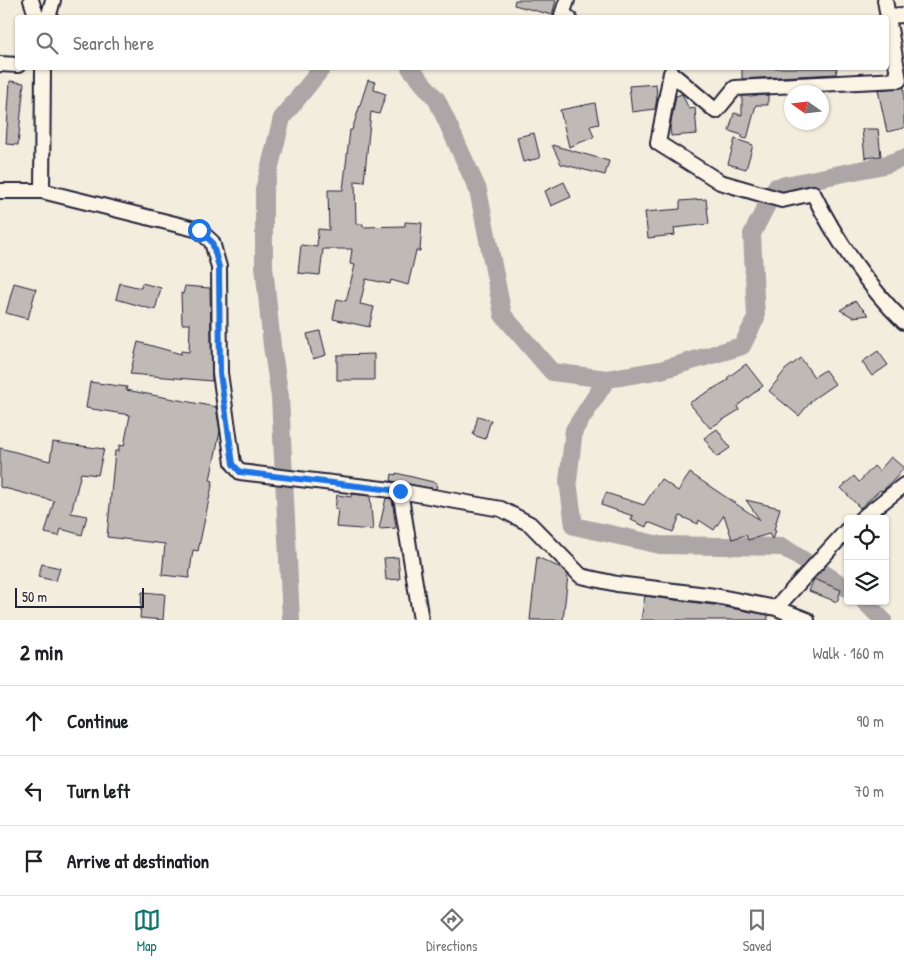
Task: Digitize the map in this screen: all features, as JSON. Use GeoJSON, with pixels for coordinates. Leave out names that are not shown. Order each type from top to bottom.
{"type":"FeatureCollection","features":[{"type":"Feature","properties":{"kind":"street"},"geometry":{"type":"LineString","coordinates":[[31,0],[36,15]]}},
{"type":"Feature","properties":{"kind":"street"},"geometry":{"type":"LineString","coordinates":[[49,15],[53,0]]}},
{"type":"Feature","properties":{"kind":"street"},"geometry":{"type":"LineString","coordinates":[[562,15],[567,0]]}},
{"type":"Feature","properties":{"kind":"street"},"geometry":{"type":"LineString","coordinates":[[885,0],[887,15]]}},
{"type":"Feature","properties":{"kind":"street"},"geometry":{"type":"LineString","coordinates":[[889,16],[904,15]]}},
{"type":"Feature","properties":{"kind":"street"},"geometry":{"type":"LineString","coordinates":[[666,70],[716,111],[735,88],[899,80],[889,27]]}},
{"type":"Feature","properties":{"kind":"street"},"geometry":{"type":"LineString","coordinates":[[0,64],[15,65]]}},
{"type":"Feature","properties":{"kind":"street"},"geometry":{"type":"LineString","coordinates":[[42,191],[43,70]]}},
{"type":"Feature","properties":{"kind":"street"},"geometry":{"type":"LineString","coordinates":[[666,70],[658,143],[720,182],[782,200],[813,194],[824,216],[882,301],[904,322]]}},
{"type":"Feature","properties":{"kind":"street"},"geometry":{"type":"LineString","coordinates":[[0,191],[42,191],[199,230],[212,242],[219,267],[220,373],[233,464],[240,472],[400,491],[501,509],[530,524],[581,576],[617,584],[715,596],[776,608],[807,620]]}},
{"type":"Feature","properties":{"kind":"street"},"geometry":{"type":"LineString","coordinates":[[866,515],[904,485]]}},
{"type":"Feature","properties":{"kind":"street"},"geometry":{"type":"LineString","coordinates":[[400,491],[421,620]]}},
{"type":"Feature","properties":{"kind":"street"},"geometry":{"type":"LineString","coordinates":[[776,608],[844,533]]}},
{"type":"Feature","properties":{"kind":"building"},"geometry":{"type":"Polygon","coordinates":[[[515,0],[556,0],[552,15],[514,5],[515,0]]]}},
{"type":"Feature","properties":{"kind":"building"},"geometry":{"type":"Polygon","coordinates":[[[742,70],[837,70],[836,74],[742,79],[742,70]]]}},
{"type":"Feature","properties":{"kind":"building"},"geometry":{"type":"Polygon","coordinates":[[[368,80],[375,82],[374,90],[386,94],[379,114],[371,112],[364,182],[355,181],[356,224],[363,224],[363,227],[405,226],[405,222],[422,223],[420,251],[416,251],[408,285],[391,280],[390,284],[366,279],[360,304],[374,307],[369,327],[333,319],[337,299],[346,301],[355,265],[350,264],[352,249],[323,249],[320,275],[298,273],[301,245],[317,247],[318,229],[329,230],[328,190],[343,190],[350,130],[352,130],[368,80]]]}},
{"type":"Feature","properties":{"kind":"building"},"geometry":{"type":"Polygon","coordinates":[[[10,81],[24,83],[18,145],[6,144],[10,81]]]}},
{"type":"Feature","properties":{"kind":"building"},"geometry":{"type":"Polygon","coordinates":[[[656,84],[657,98],[655,109],[632,112],[629,86],[656,84]]]}},
{"type":"Feature","properties":{"kind":"building"},"geometry":{"type":"Polygon","coordinates":[[[904,87],[904,128],[887,132],[878,90],[904,87]]]}},
{"type":"Feature","properties":{"kind":"building"},"geometry":{"type":"Polygon","coordinates":[[[682,94],[689,109],[695,108],[697,134],[671,136],[670,128],[676,96],[682,94]]]}},
{"type":"Feature","properties":{"kind":"building"},"geometry":{"type":"Polygon","coordinates":[[[768,95],[768,105],[756,105],[747,139],[742,138],[742,135],[729,131],[734,113],[742,115],[742,96],[768,95]]]}},
{"type":"Feature","properties":{"kind":"building"},"geometry":{"type":"Polygon","coordinates":[[[595,103],[599,124],[590,126],[594,137],[569,147],[560,110],[595,103]]]}},
{"type":"Feature","properties":{"kind":"building"},"geometry":{"type":"Polygon","coordinates":[[[862,129],[878,129],[881,156],[865,158],[862,129]]]}},
{"type":"Feature","properties":{"kind":"building"},"geometry":{"type":"Polygon","coordinates":[[[534,133],[540,158],[523,162],[517,137],[534,133]]]}},
{"type":"Feature","properties":{"kind":"building"},"geometry":{"type":"Polygon","coordinates":[[[735,139],[753,145],[746,169],[728,164],[735,139]]]}},
{"type":"Feature","properties":{"kind":"building"},"geometry":{"type":"Polygon","coordinates":[[[552,145],[609,161],[605,175],[561,164],[552,145]]]}},
{"type":"Feature","properties":{"kind":"building"},"geometry":{"type":"Polygon","coordinates":[[[564,182],[571,197],[551,206],[545,191],[564,182]]]}},
{"type":"Feature","properties":{"kind":"building"},"geometry":{"type":"Polygon","coordinates":[[[706,199],[709,224],[674,228],[675,235],[648,238],[645,212],[680,209],[680,201],[706,199]]]}},
{"type":"Feature","properties":{"kind":"building"},"geometry":{"type":"Polygon","coordinates":[[[14,283],[36,289],[28,319],[6,313],[14,283]]]}},
{"type":"Feature","properties":{"kind":"building"},"geometry":{"type":"Polygon","coordinates":[[[120,283],[141,288],[142,283],[161,288],[155,310],[116,299],[120,283]]]}},
{"type":"Feature","properties":{"kind":"building"},"geometry":{"type":"Polygon","coordinates":[[[185,286],[210,288],[212,381],[130,374],[138,342],[181,354],[181,351],[189,352],[190,324],[182,324],[181,293],[183,294],[185,286]]]}},
{"type":"Feature","properties":{"kind":"building"},"geometry":{"type":"Polygon","coordinates":[[[855,301],[869,315],[853,317],[840,310],[855,301]]]}},
{"type":"Feature","properties":{"kind":"building"},"geometry":{"type":"Polygon","coordinates":[[[320,331],[326,355],[313,359],[307,334],[320,331]]]}},
{"type":"Feature","properties":{"kind":"building"},"geometry":{"type":"Polygon","coordinates":[[[878,351],[888,365],[872,376],[862,362],[878,351]]]}},
{"type":"Feature","properties":{"kind":"building"},"geometry":{"type":"Polygon","coordinates":[[[374,354],[374,380],[337,380],[337,355],[374,354]]]}},
{"type":"Feature","properties":{"kind":"building"},"geometry":{"type":"Polygon","coordinates":[[[801,358],[814,377],[825,370],[835,384],[813,399],[799,416],[769,391],[786,369],[801,358]]]}},
{"type":"Feature","properties":{"kind":"building"},"geometry":{"type":"Polygon","coordinates":[[[746,364],[763,386],[737,406],[739,410],[710,428],[689,403],[728,380],[727,378],[746,364]]]}},
{"type":"Feature","properties":{"kind":"building"},"geometry":{"type":"Polygon","coordinates":[[[90,382],[127,387],[126,390],[216,407],[220,431],[210,480],[213,481],[198,551],[193,550],[189,578],[162,575],[165,544],[107,537],[115,451],[119,451],[119,445],[124,446],[130,415],[86,408],[90,382]]]}},
{"type":"Feature","properties":{"kind":"building"},"geometry":{"type":"Polygon","coordinates":[[[478,416],[491,420],[485,439],[473,435],[478,416]]]}},
{"type":"Feature","properties":{"kind":"building"},"geometry":{"type":"Polygon","coordinates":[[[717,429],[730,448],[717,457],[704,438],[717,429]]]}},
{"type":"Feature","properties":{"kind":"building"},"geometry":{"type":"Polygon","coordinates":[[[53,442],[104,449],[98,475],[81,473],[71,513],[87,516],[82,535],[61,529],[59,536],[45,533],[54,501],[0,487],[0,448],[50,461],[53,442]]]}},
{"type":"Feature","properties":{"kind":"building"},"geometry":{"type":"Polygon","coordinates":[[[891,457],[904,468],[882,491],[880,490],[860,508],[841,488],[854,476],[859,482],[874,466],[879,471],[891,457]]]}},
{"type":"Feature","properties":{"kind":"building"},"geometry":{"type":"Polygon","coordinates":[[[396,473],[437,483],[436,489],[391,481],[392,474],[396,475],[396,473]]]}},
{"type":"Feature","properties":{"kind":"building"},"geometry":{"type":"Polygon","coordinates":[[[690,473],[760,520],[746,500],[780,508],[774,530],[776,531],[772,539],[769,534],[748,540],[746,535],[732,539],[724,515],[714,530],[699,520],[698,524],[680,516],[673,532],[648,522],[646,527],[631,520],[633,516],[601,505],[606,493],[644,505],[661,479],[678,491],[690,473]]]}},
{"type":"Feature","properties":{"kind":"building"},"geometry":{"type":"Polygon","coordinates":[[[351,494],[370,496],[373,530],[336,527],[338,509],[335,509],[337,495],[351,497],[351,494]]]}},
{"type":"Feature","properties":{"kind":"building"},"geometry":{"type":"Polygon","coordinates":[[[386,498],[392,499],[396,528],[379,529],[386,498]]]}},
{"type":"Feature","properties":{"kind":"building"},"geometry":{"type":"Polygon","coordinates":[[[398,557],[400,579],[386,580],[384,558],[398,557]]]}},
{"type":"Feature","properties":{"kind":"building"},"geometry":{"type":"Polygon","coordinates":[[[537,557],[561,568],[568,575],[563,620],[530,620],[537,557]]]}},
{"type":"Feature","properties":{"kind":"building"},"geometry":{"type":"Polygon","coordinates":[[[42,564],[60,568],[56,581],[38,577],[42,564]]]}},
{"type":"Feature","properties":{"kind":"building"},"geometry":{"type":"Polygon","coordinates":[[[814,579],[841,590],[837,602],[809,591],[814,579]]]}},
{"type":"Feature","properties":{"kind":"building"},"geometry":{"type":"Polygon","coordinates":[[[142,592],[165,594],[163,620],[140,618],[142,592]]]}},
{"type":"Feature","properties":{"kind":"building"},"geometry":{"type":"Polygon","coordinates":[[[645,596],[714,605],[768,615],[768,620],[641,620],[645,596]]]}},
{"type":"Feature","properties":{"kind":"waterway"},"geometry":{"type":"LineString","coordinates":[[291,620],[280,397],[272,346],[264,266],[264,190],[282,118],[320,70]]}},
{"type":"Feature","properties":{"kind":"waterway"},"geometry":{"type":"LineString","coordinates":[[412,70],[437,100],[478,190],[503,315],[552,372],[607,379]]}},
{"type":"Feature","properties":{"kind":"waterway"},"geometry":{"type":"LineString","coordinates":[[844,586],[783,547],[660,545],[574,526],[568,481],[574,430],[607,379],[661,370],[742,346],[756,318],[752,234],[776,187],[884,165],[904,158]]}},
{"type":"Feature","properties":{"kind":"waterway"},"geometry":{"type":"LineString","coordinates":[[868,605],[883,620]]}},
{"type":"Feature","properties":{"kind":"route"},"geometry":{"type":"LineString","coordinates":[[199,230],[212,242],[219,267],[220,373],[233,464],[240,472],[400,491]]}}]}
